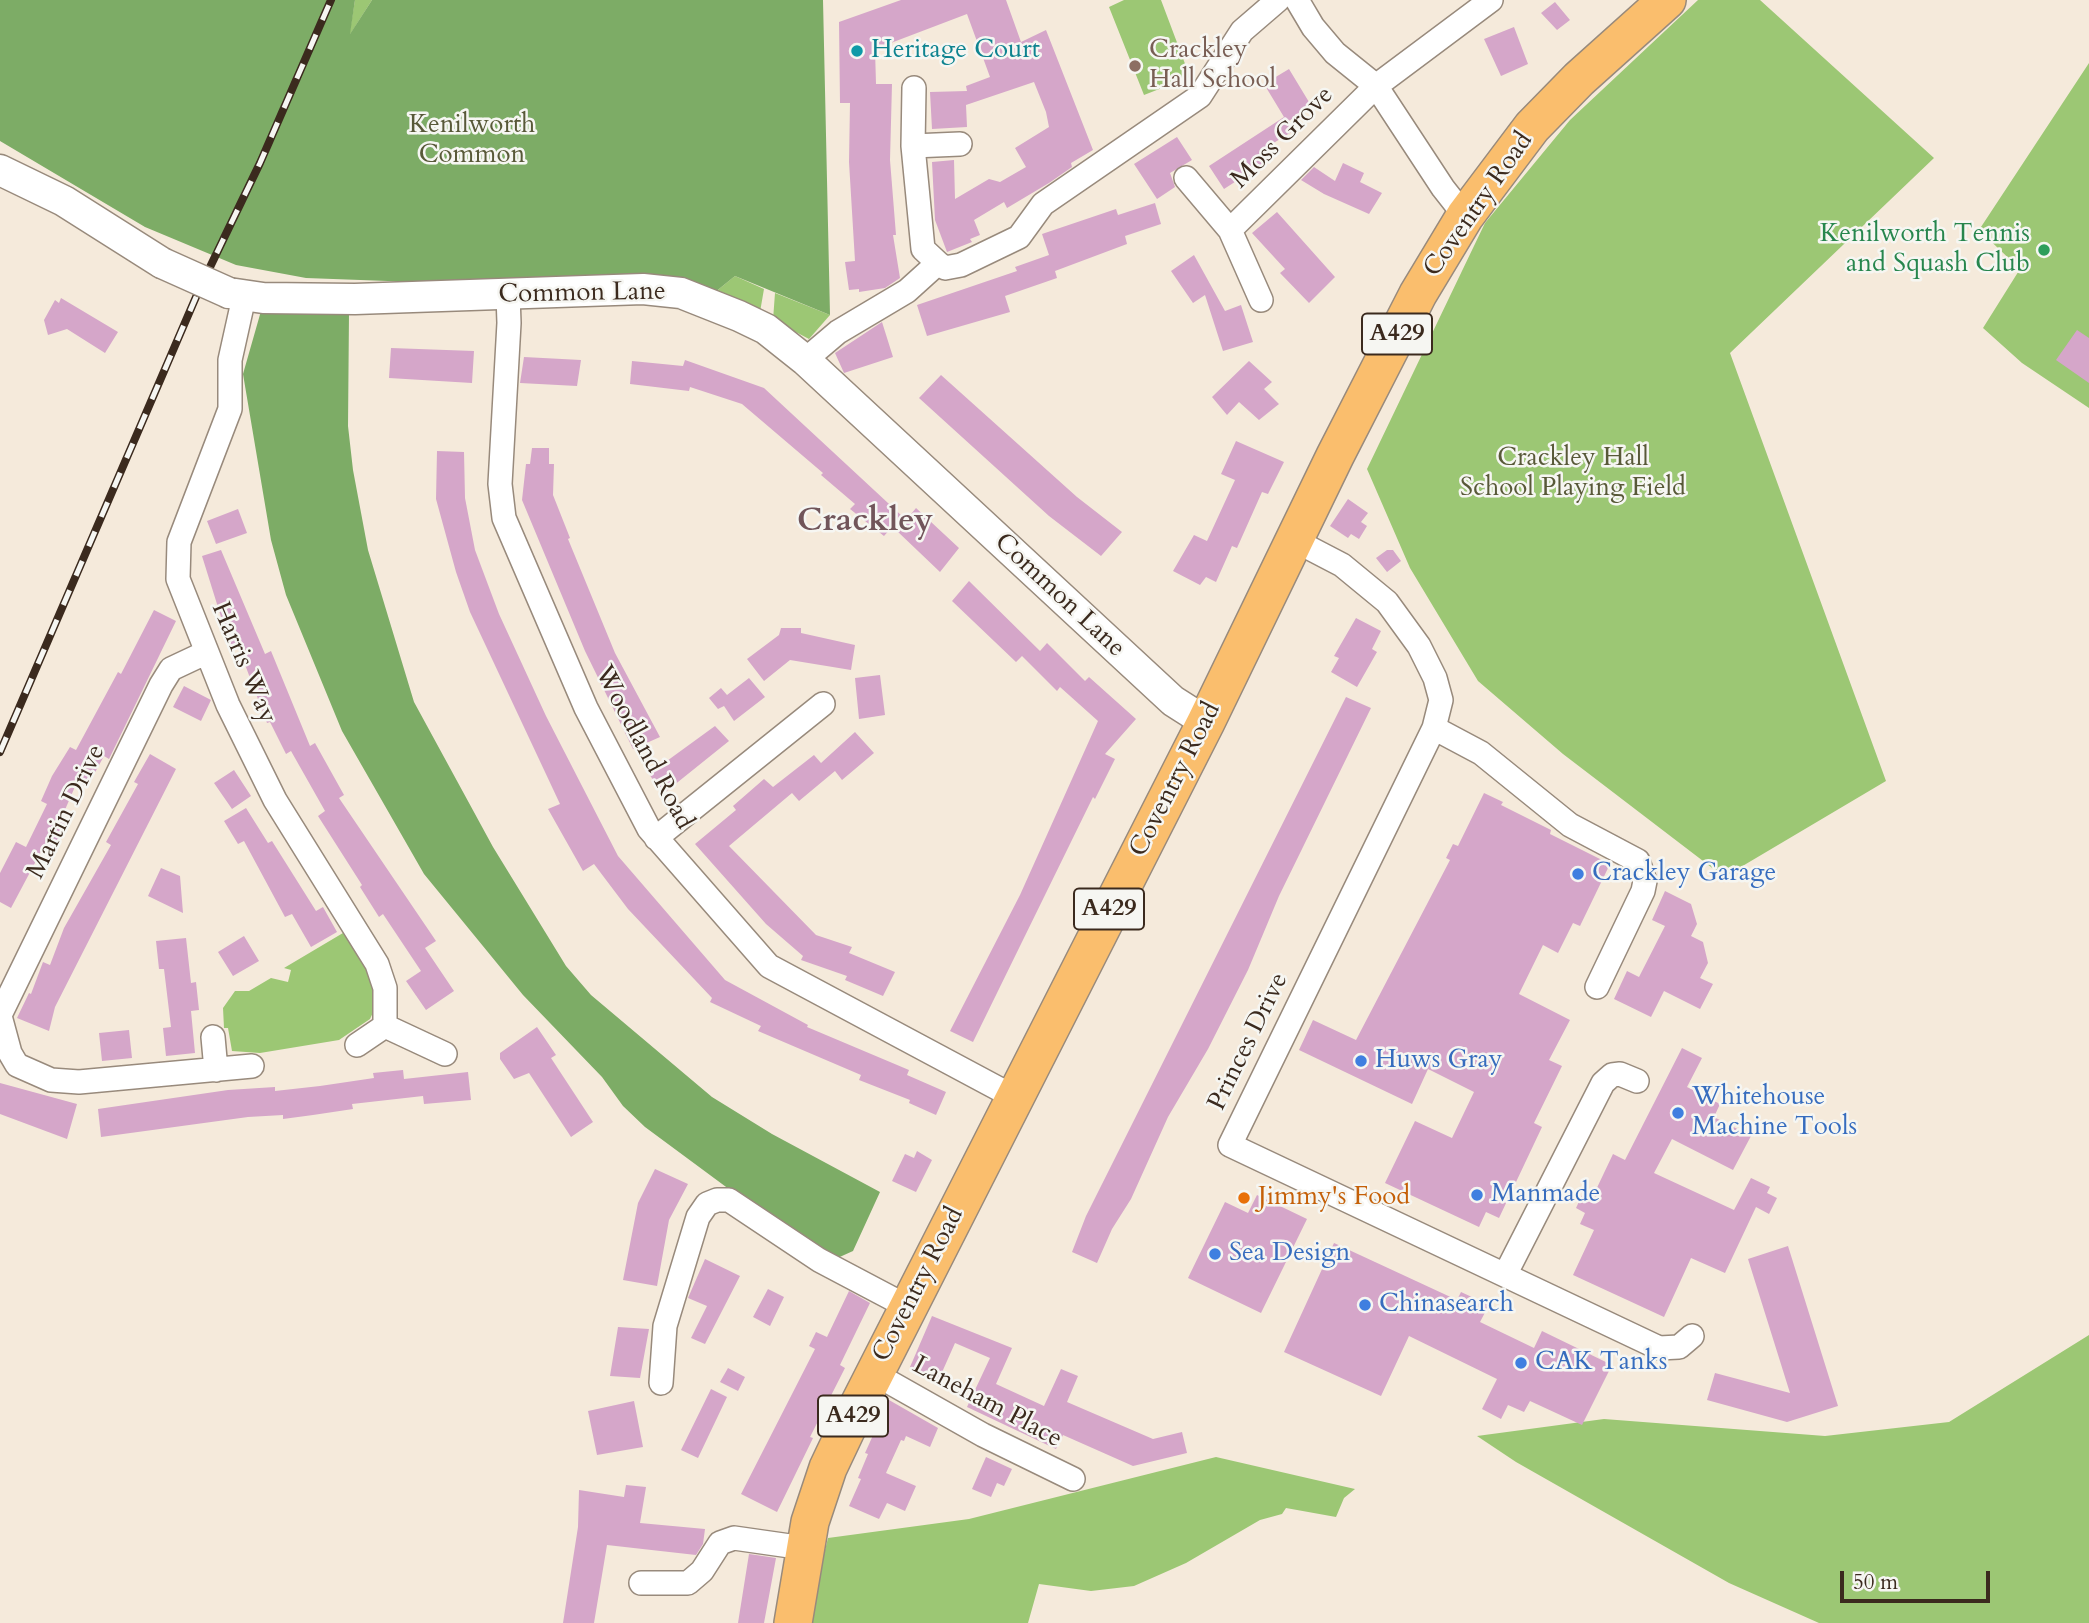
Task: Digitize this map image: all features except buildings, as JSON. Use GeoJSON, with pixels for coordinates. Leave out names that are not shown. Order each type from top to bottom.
{"type":"FeatureCollection","features":[{"type":"Feature","properties":{"kind":"main road","name":"Coventry Road"},"geometry":{"type":"LineString","coordinates":[[793,1623],[804,1548],[828,1468],[1206,722],[1418,294],[1465,216],[1532,127],[1579,79],[1667,0]]}},
{"type":"Feature","properties":{"kind":"street"},"geometry":{"type":"LineString","coordinates":[[914,88],[913,146],[923,249],[945,268],[961,265],[1019,237],[1043,204],[1200,96],[1242,31],[1278,0]]}},
{"type":"Feature","properties":{"kind":"street"},"geometry":{"type":"LineString","coordinates":[[1297,0],[1313,27],[1335,53],[1376,86],[1465,216]]}},
{"type":"Feature","properties":{"kind":"street","name":"Moss Grove"},"geometry":{"type":"LineString","coordinates":[[1230,230],[1376,86],[1491,0]]}},
{"type":"Feature","properties":{"kind":"street"},"geometry":{"type":"LineString","coordinates":[[913,146],[960,144]]}},
{"type":"Feature","properties":{"kind":"street","name":"Common Lane"},"geometry":{"type":"LineString","coordinates":[[0,170],[64,201],[162,263],[245,296],[334,299],[643,289],[681,293],[766,329],[805,360],[1173,701],[1206,722]]}},
{"type":"Feature","properties":{"kind":"street","name":"Moss Grove"},"geometry":{"type":"LineString","coordinates":[[1186,178],[1230,230],[1261,300]]}},
{"type":"Feature","properties":{"kind":"street"},"geometry":{"type":"LineString","coordinates":[[805,360],[838,331],[907,291],[938,263]]}},
{"type":"Feature","properties":{"kind":"street","name":"Woodland Road"},"geometry":{"type":"LineString","coordinates":[[508,295],[509,323],[500,484],[504,517],[586,708],[656,838],[769,966],[1014,1097]]}},
{"type":"Feature","properties":{"kind":"street","name":"Harris Way"},"geometry":{"type":"LineString","coordinates":[[245,296],[230,360],[230,410],[179,542],[176,561],[178,579],[205,653],[275,800],[377,964],[386,988],[385,1026]]}},
{"type":"Feature","properties":{"kind":"street","name":"Princes Drive"},"geometry":{"type":"LineString","coordinates":[[1294,540],[1360,578],[1387,602],[1412,634],[1440,691],[1440,708],[1434,728],[1230,1145],[1659,1348],[1679,1347],[1692,1336]]}},
{"type":"Feature","properties":{"kind":"street","name":"Martin Drive"},"geometry":{"type":"LineString","coordinates":[[205,653],[171,668],[161,685],[0,1016],[10,1053],[17,1065],[51,1080],[79,1082],[252,1066]]}},
{"type":"Feature","properties":{"kind":"street"},"geometry":{"type":"LineString","coordinates":[[656,838],[823,704]]}},
{"type":"Feature","properties":{"kind":"street"},"geometry":{"type":"LineString","coordinates":[[1434,728],[1480,753],[1570,825],[1638,861],[1645,881],[1643,891],[1597,987]]}},
{"type":"Feature","properties":{"kind":"street"},"geometry":{"type":"LineString","coordinates":[[357,1045],[385,1026],[445,1054]]}},
{"type":"Feature","properties":{"kind":"street"},"geometry":{"type":"LineString","coordinates":[[213,1037],[216,1070]]}},
{"type":"Feature","properties":{"kind":"street"},"geometry":{"type":"LineString","coordinates":[[1505,1275],[1603,1083],[1612,1075],[1620,1074],[1637,1081]]}},
{"type":"Feature","properties":{"kind":"street"},"geometry":{"type":"LineString","coordinates":[[661,1383],[665,1326],[698,1217],[707,1204],[717,1200],[729,1200],[819,1260],[908,1307]]}},
{"type":"Feature","properties":{"kind":"street","name":"Laneham Place"},"geometry":{"type":"LineString","coordinates":[[875,1374],[994,1441],[1073,1479]]}},
{"type":"Feature","properties":{"kind":"street"},"geometry":{"type":"LineString","coordinates":[[641,1583],[688,1583],[702,1571],[720,1543],[734,1538],[804,1548]]}},
{"type":"Feature","properties":{"kind":"green space","name":"Kenilworth Common"},"geometry":{"type":"Polygon","coordinates":[[[0,0],[355,0],[350,34],[372,0],[823,0],[830,315],[735,276],[714,293],[306,278],[236,265],[145,227],[0,141],[0,0]]]}},
{"type":"Feature","properties":{"kind":"green space"},"geometry":{"type":"Polygon","coordinates":[[[355,0],[372,0],[349,36],[355,0]]]}},
{"type":"Feature","properties":{"kind":"green space"},"geometry":{"type":"Polygon","coordinates":[[[1124,0],[1161,0],[1190,77],[1144,95],[1109,7],[1124,0]]]}},
{"type":"Feature","properties":{"kind":"green space","name":"Crackley Hall School Playing Field"},"geometry":{"type":"Polygon","coordinates":[[[1698,0],[1760,0],[1934,158],[1730,353],[1886,781],[1724,877],[1563,754],[1478,681],[1410,568],[1367,469],[1485,223],[1570,120],[1698,0]]]}},
{"type":"Feature","properties":{"kind":"green space","name":"Kenilworth Tennis and Squash Club"},"geometry":{"type":"Polygon","coordinates":[[[2089,63],[2089,408],[2022,363],[1983,328],[2020,269],[1979,230],[2089,63]]]}},
{"type":"Feature","properties":{"kind":"green space"},"geometry":{"type":"Polygon","coordinates":[[[735,276],[764,289],[760,312],[714,293],[735,276]]]}},
{"type":"Feature","properties":{"kind":"green space"},"geometry":{"type":"Polygon","coordinates":[[[775,293],[830,315],[809,339],[773,320],[775,293]]]}},
{"type":"Feature","properties":{"kind":"green space"},"geometry":{"type":"Polygon","coordinates":[[[261,311],[349,313],[348,426],[353,470],[368,550],[414,702],[493,847],[566,966],[591,995],[712,1097],[772,1134],[880,1192],[853,1251],[833,1260],[764,1215],[645,1127],[623,1106],[602,1077],[523,995],[424,874],[342,731],[286,595],[271,540],[243,374],[261,311]]]}},
{"type":"Feature","properties":{"kind":"green space"},"geometry":{"type":"Polygon","coordinates":[[[343,933],[372,975],[376,1006],[370,1019],[339,1040],[260,1053],[232,1051],[228,1028],[224,1028],[223,1008],[235,991],[249,991],[271,978],[288,982],[291,970],[284,968],[343,933]]]}},
{"type":"Feature","properties":{"kind":"green space"},"geometry":{"type":"Polygon","coordinates":[[[2089,1335],[2089,1623],[1819,1623],[1729,1583],[1516,1462],[1477,1436],[1604,1419],[1825,1436],[1949,1422],[2089,1335]]]}},
{"type":"Feature","properties":{"kind":"green space"},"geometry":{"type":"Polygon","coordinates":[[[1216,1457],[1355,1489],[1344,1498],[1336,1517],[1286,1508],[1282,1514],[1260,1520],[1186,1563],[1134,1586],[1091,1591],[1039,1584],[1028,1623],[807,1623],[828,1538],[969,1519],[1216,1457]]]}},
{"type":"Feature","properties":{"kind":"railway"},"geometry":{"type":"LineString","coordinates":[[0,752],[199,290],[260,163],[331,0]]}},
{"type":"Feature","properties":{"kind":"place","name":"Heritage Court"},"geometry":{"type":"Point","coordinates":[857,51]}},
{"type":"Feature","properties":{"kind":"place","name":"Crackley Hall School"},"geometry":{"type":"Point","coordinates":[1135,66]}},
{"type":"Feature","properties":{"kind":"place","name":"Kenilworth Tennis and Squash Club"},"geometry":{"type":"Point","coordinates":[2044,250]}},
{"type":"Feature","properties":{"kind":"place","name":"Crackley Garage"},"geometry":{"type":"Point","coordinates":[1578,874]}},
{"type":"Feature","properties":{"kind":"place","name":"Huws Gray"},"geometry":{"type":"Point","coordinates":[1361,1061]}},
{"type":"Feature","properties":{"kind":"place","name":"Whitehouse Machine Tools"},"geometry":{"type":"Point","coordinates":[1678,1113]}},
{"type":"Feature","properties":{"kind":"place","name":"Manmade"},"geometry":{"type":"Point","coordinates":[1477,1195]}},
{"type":"Feature","properties":{"kind":"place","name":"Jimmy's Food"},"geometry":{"type":"Point","coordinates":[1244,1198]}},
{"type":"Feature","properties":{"kind":"place","name":"Sea Design"},"geometry":{"type":"Point","coordinates":[1215,1254]}},
{"type":"Feature","properties":{"kind":"place","name":"Chinasearch"},"geometry":{"type":"Point","coordinates":[1365,1305]}},
{"type":"Feature","properties":{"kind":"place","name":"CAK Tanks"},"geometry":{"type":"Point","coordinates":[1521,1363]}},
{"type":"Feature","properties":{"kind":"district","name":"Crackley"},"geometry":{"type":"Point","coordinates":[865,522]}}]}
